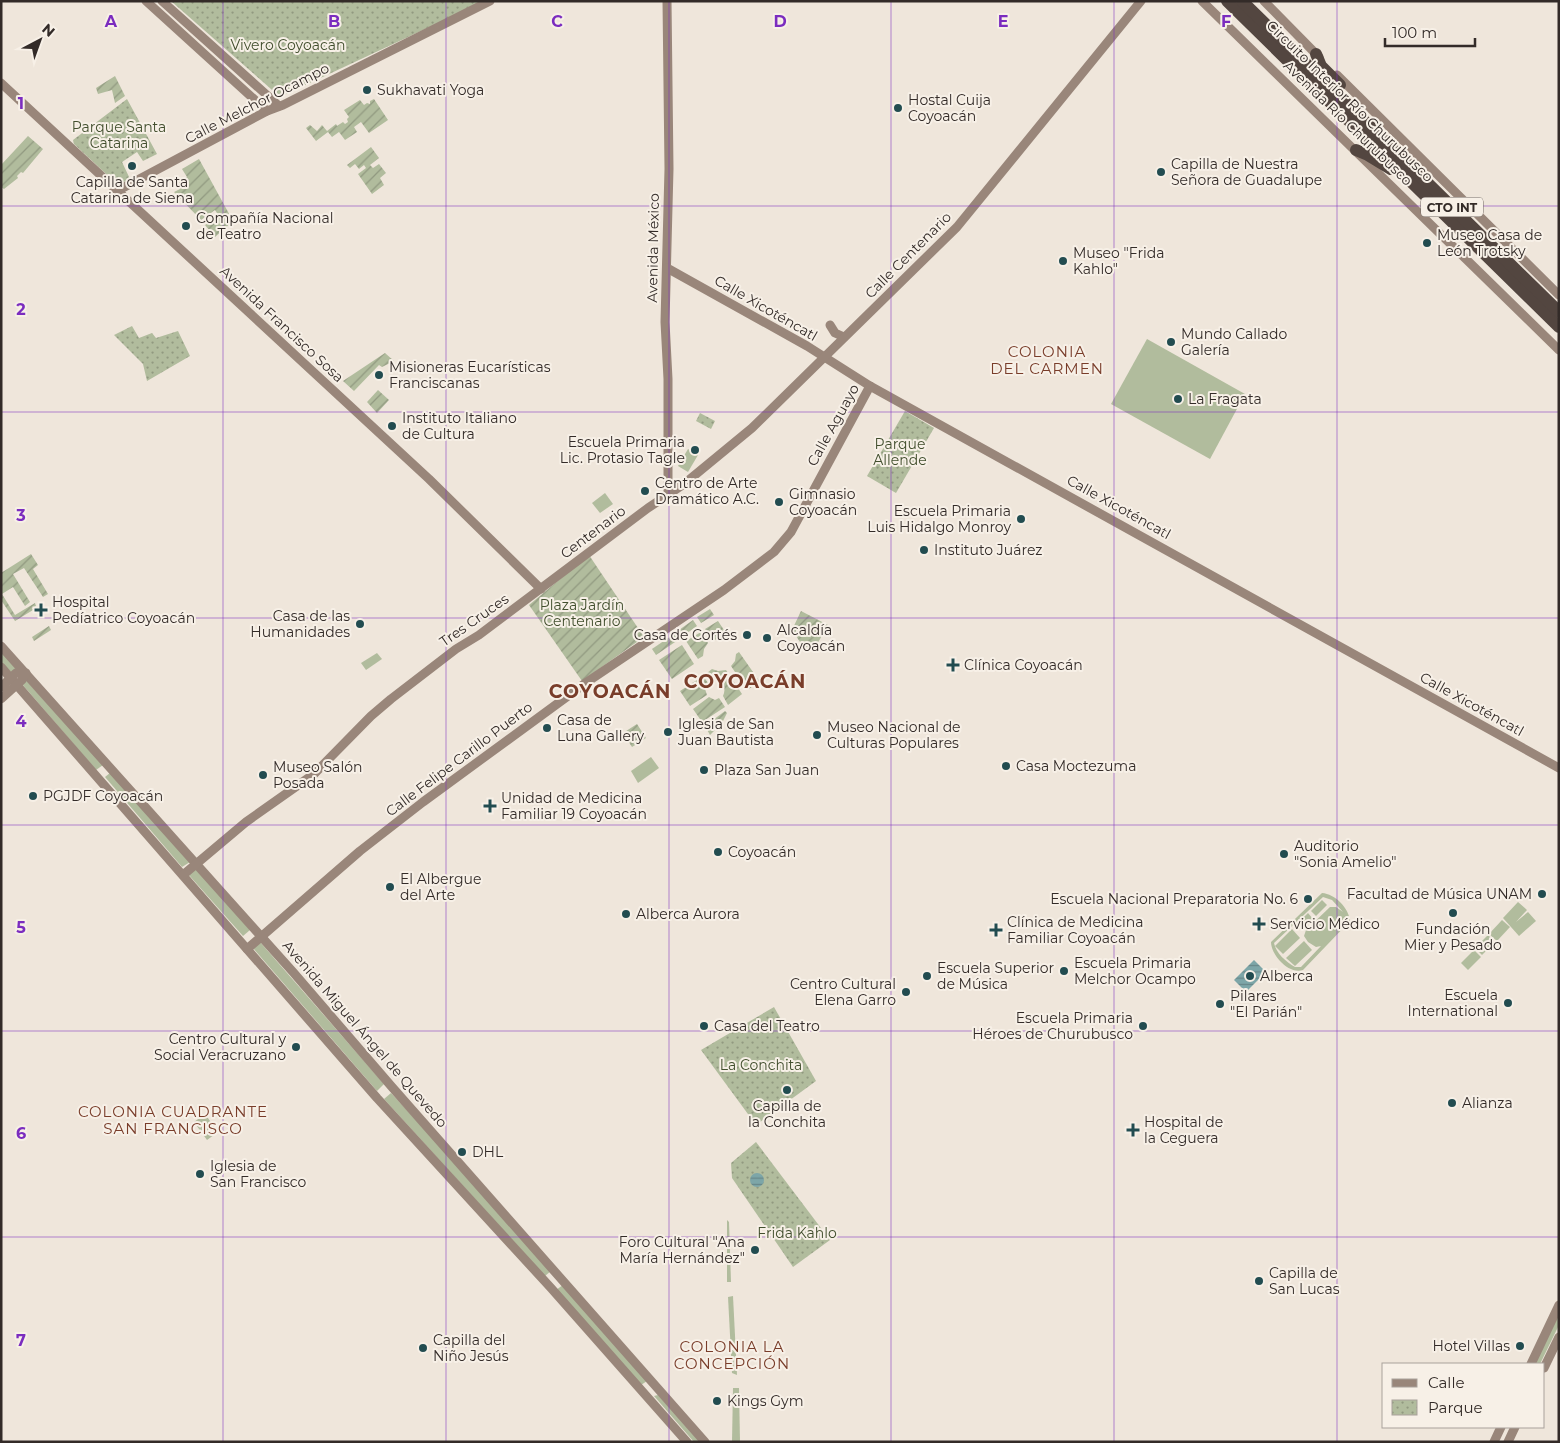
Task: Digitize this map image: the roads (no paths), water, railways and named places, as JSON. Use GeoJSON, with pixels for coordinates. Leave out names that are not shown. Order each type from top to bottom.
{"type":"FeatureCollection","features":[{"type":"Feature","properties":{"kind":"highway","name":"Circuito Interior Río Churubusco"},"geometry":{"type":"LineString","coordinates":[[1227,1],[1265,31],[1365,122],[1559,312]]}},
{"type":"Feature","properties":{"kind":"highway","name":"Circuito Interior Río Churubusco"},"geometry":{"type":"LineString","coordinates":[[1242,1],[1265,31],[1407,178],[1559,327]]}},
{"type":"Feature","properties":{"kind":"highway"},"geometry":{"type":"LineString","coordinates":[[1316,54],[1321,66],[1350,95],[1365,122]]}},
{"type":"Feature","properties":{"kind":"highway"},"geometry":{"type":"LineString","coordinates":[[1356,150],[1407,178]]}},
{"type":"Feature","properties":{"kind":"street"},"geometry":{"type":"LineString","coordinates":[[146,1],[267,111]]}},
{"type":"Feature","properties":{"kind":"street"},"geometry":{"type":"LineString","coordinates":[[162,1],[281,106]]}},
{"type":"Feature","properties":{"kind":"street","name":"Calle Melchor Ocampo"},"geometry":{"type":"LineString","coordinates":[[117,190],[267,111],[281,106],[490,1]]}},
{"type":"Feature","properties":{"kind":"street","name":"Avenida México"},"geometry":{"type":"LineString","coordinates":[[666,496],[668,379],[665,322],[669,169],[667,1]]}},
{"type":"Feature","properties":{"kind":"street","name":"Calle Centenario"},"geometry":{"type":"LineString","coordinates":[[666,496],[684,484],[752,428],[957,227],[1141,1]]}},
{"type":"Feature","properties":{"kind":"street","name":"Avenida Río Churubusco"},"geometry":{"type":"LineString","coordinates":[[1202,1],[1559,350]]}},
{"type":"Feature","properties":{"kind":"street","name":"Avenida Río Churubusco"},"geometry":{"type":"LineString","coordinates":[[1264,1],[1559,295]]}},
{"type":"Feature","properties":{"kind":"street","name":"Avenida Francisco Sosa"},"geometry":{"type":"LineString","coordinates":[[1,83],[422,473],[541,589]]}},
{"type":"Feature","properties":{"kind":"street","name":"Calle Xicoténcatl"},"geometry":{"type":"LineString","coordinates":[[667,268],[824,357],[870,386],[1004,458],[1559,768]]}},
{"type":"Feature","properties":{"kind":"street"},"geometry":{"type":"LineString","coordinates":[[830,325],[835,333],[844,337]]}},
{"type":"Feature","properties":{"kind":"street","name":"Calle Aguayo"},"geometry":{"type":"LineString","coordinates":[[724,590],[774,552],[791,532],[870,386]]}},
{"type":"Feature","properties":{"kind":"street","name":"Centenario"},"geometry":{"type":"LineString","coordinates":[[541,589],[666,496]]}},
{"type":"Feature","properties":{"kind":"street","name":"Tres Cruces"},"geometry":{"type":"LineString","coordinates":[[183,875],[246,822],[314,774],[371,716],[422,674],[541,589]]}},
{"type":"Feature","properties":{"kind":"street","name":"Calle Felipe Carillo Puerto"},"geometry":{"type":"LineString","coordinates":[[247,949],[360,851],[423,802],[608,667],[724,590]]}},
{"type":"Feature","properties":{"kind":"street","name":"Avenida Miguel Ángel de Quevedo"},"geometry":{"type":"LineString","coordinates":[[1,646],[197,864],[705,1442]]}},
{"type":"Feature","properties":{"kind":"street"},"geometry":{"type":"LineString","coordinates":[[1,667],[377,1098],[551,1288],[688,1442]]}},
{"type":"Feature","properties":{"kind":"street"},"geometry":{"type":"LineString","coordinates":[[1,699],[14,681],[16,673],[26,673]]}},
{"type":"Feature","properties":{"kind":"street"},"geometry":{"type":"LineString","coordinates":[[1,687],[14,681]]}},
{"type":"Feature","properties":{"kind":"street"},"geometry":{"type":"LineString","coordinates":[[1530,1363],[1559,1305]]}},
{"type":"Feature","properties":{"kind":"street"},"geometry":{"type":"LineString","coordinates":[[1545,1366],[1559,1337]]}},
{"type":"Feature","properties":{"kind":"street"},"geometry":{"type":"LineString","coordinates":[[1494,1442],[1501,1428]]}},
{"type":"Feature","properties":{"kind":"street"},"geometry":{"type":"LineString","coordinates":[[1508,1442],[1515,1428]]}},
{"type":"Feature","properties":{"kind":"water","name":"Alberca"},"geometry":{"type":"Polygon","coordinates":[[[1254,960],[1266,972],[1246,992],[1234,980],[1254,960]]]}},
{"type":"Feature","properties":{"kind":"water"},"geometry":{"type":"Polygon","coordinates":[[[757,1173],[762,1175],[764,1180],[762,1185],[757,1187],[752,1185],[750,1180],[752,1175],[757,1173]]]}},
{"type":"Feature","properties":{"kind":"place","name":"Sukhavati Yoga"},"geometry":{"type":"Point","coordinates":[367,90]}},
{"type":"Feature","properties":{"kind":"place","name":"Hostal Cuija Coyoacán"},"geometry":{"type":"Point","coordinates":[898,108]}},
{"type":"Feature","properties":{"kind":"place","name":"Capilla de Santa Catarina de Siena"},"geometry":{"type":"Point","coordinates":[132,166]}},
{"type":"Feature","properties":{"kind":"place","name":"Capilla de Nuestra Señora de Guadalupe"},"geometry":{"type":"Point","coordinates":[1161,172]}},
{"type":"Feature","properties":{"kind":"place","name":"Compañía Nacional de Teatro"},"geometry":{"type":"Point","coordinates":[186,226]}},
{"type":"Feature","properties":{"kind":"place","name":"Museo Casa de León Trotsky"},"geometry":{"type":"Point","coordinates":[1427,243]}},
{"type":"Feature","properties":{"kind":"place","name":"Museo \"Frida Kahlo\""},"geometry":{"type":"Point","coordinates":[1063,261]}},
{"type":"Feature","properties":{"kind":"place","name":"Mundo Callado Galería"},"geometry":{"type":"Point","coordinates":[1171,342]}},
{"type":"Feature","properties":{"kind":"place","name":"Misioneras Eucarísticas Franciscanas"},"geometry":{"type":"Point","coordinates":[379,375]}},
{"type":"Feature","properties":{"kind":"place","name":"La Fragata"},"geometry":{"type":"Point","coordinates":[1178,399]}},
{"type":"Feature","properties":{"kind":"place","name":"Instituto Italiano de Cultura"},"geometry":{"type":"Point","coordinates":[392,426]}},
{"type":"Feature","properties":{"kind":"place","name":"Escuela Primaria Lic. Protasio Tagle"},"geometry":{"type":"Point","coordinates":[695,450]}},
{"type":"Feature","properties":{"kind":"place","name":"Centro de Arte Dramático A.C."},"geometry":{"type":"Point","coordinates":[645,491]}},
{"type":"Feature","properties":{"kind":"place","name":"Gimnasio Coyoacán"},"geometry":{"type":"Point","coordinates":[779,502]}},
{"type":"Feature","properties":{"kind":"place","name":"Escuela Primaria Luis Hidalgo Monroy"},"geometry":{"type":"Point","coordinates":[1021,519]}},
{"type":"Feature","properties":{"kind":"place","name":"Instituto Juárez"},"geometry":{"type":"Point","coordinates":[924,550]}},
{"type":"Feature","properties":{"kind":"place","name":"Hospital Pedíatrico Coyoacán"},"geometry":{"type":"Point","coordinates":[41,610]}},
{"type":"Feature","properties":{"kind":"place","name":"Casa de las Humanidades"},"geometry":{"type":"Point","coordinates":[360,624]}},
{"type":"Feature","properties":{"kind":"place","name":"Casa de Cortés"},"geometry":{"type":"Point","coordinates":[747,635]}},
{"type":"Feature","properties":{"kind":"place","name":"Alcaldía Coyoacán"},"geometry":{"type":"Point","coordinates":[767,638]}},
{"type":"Feature","properties":{"kind":"place","name":"Clínica Coyoacán"},"geometry":{"type":"Point","coordinates":[953,665]}},
{"type":"Feature","properties":{"kind":"place","name":"Casa de Luna Gallery"},"geometry":{"type":"Point","coordinates":[547,728]}},
{"type":"Feature","properties":{"kind":"place","name":"Iglesia de San Juan Bautista"},"geometry":{"type":"Point","coordinates":[668,732]}},
{"type":"Feature","properties":{"kind":"place","name":"Museo Nacional de Culturas Populares"},"geometry":{"type":"Point","coordinates":[817,735]}},
{"type":"Feature","properties":{"kind":"place","name":"Casa Moctezuma"},"geometry":{"type":"Point","coordinates":[1006,766]}},
{"type":"Feature","properties":{"kind":"place","name":"Plaza San Juan"},"geometry":{"type":"Point","coordinates":[704,770]}},
{"type":"Feature","properties":{"kind":"place","name":"Museo Salón Posada"},"geometry":{"type":"Point","coordinates":[263,775]}},
{"type":"Feature","properties":{"kind":"place","name":"PGJDF Coyoacán"},"geometry":{"type":"Point","coordinates":[33,796]}},
{"type":"Feature","properties":{"kind":"place","name":"Unidad de Medicina Familiar 19 Coyoacán"},"geometry":{"type":"Point","coordinates":[490,806]}},
{"type":"Feature","properties":{"kind":"place","name":"Coyoacán"},"geometry":{"type":"Point","coordinates":[718,852]}},
{"type":"Feature","properties":{"kind":"place","name":"Auditorio \"Sonia Amelio\""},"geometry":{"type":"Point","coordinates":[1284,854]}},
{"type":"Feature","properties":{"kind":"place","name":"El Albergue del Arte"},"geometry":{"type":"Point","coordinates":[390,887]}},
{"type":"Feature","properties":{"kind":"place","name":"Facultad de Música UNAM"},"geometry":{"type":"Point","coordinates":[1542,894]}},
{"type":"Feature","properties":{"kind":"place","name":"Escuela Nacional Preparatoria No. 6"},"geometry":{"type":"Point","coordinates":[1308,899]}},
{"type":"Feature","properties":{"kind":"place","name":"Fundación Mier y Pesado"},"geometry":{"type":"Point","coordinates":[1453,913]}},
{"type":"Feature","properties":{"kind":"place","name":"Alberca Aurora"},"geometry":{"type":"Point","coordinates":[626,914]}},
{"type":"Feature","properties":{"kind":"place","name":"Servicio Médico"},"geometry":{"type":"Point","coordinates":[1259,924]}},
{"type":"Feature","properties":{"kind":"place","name":"Clínica de Medicina Familiar Coyoacán"},"geometry":{"type":"Point","coordinates":[996,930]}},
{"type":"Feature","properties":{"kind":"place","name":"Escuela Primaria Melchor Ocampo"},"geometry":{"type":"Point","coordinates":[1064,971]}},
{"type":"Feature","properties":{"kind":"place","name":"Escuela Superior de Música"},"geometry":{"type":"Point","coordinates":[927,976]}},
{"type":"Feature","properties":{"kind":"place","name":"Alberca"},"geometry":{"type":"Point","coordinates":[1250,976]}},
{"type":"Feature","properties":{"kind":"place","name":"Centro Cultural Elena Garro"},"geometry":{"type":"Point","coordinates":[906,992]}},
{"type":"Feature","properties":{"kind":"place","name":"Escuela International"},"geometry":{"type":"Point","coordinates":[1508,1003]}},
{"type":"Feature","properties":{"kind":"place","name":"Pilares \"El Parián\""},"geometry":{"type":"Point","coordinates":[1220,1004]}},
{"type":"Feature","properties":{"kind":"place","name":"Casa del Teatro"},"geometry":{"type":"Point","coordinates":[704,1026]}},
{"type":"Feature","properties":{"kind":"place","name":"Escuela Primaria Héroes de Churubusco"},"geometry":{"type":"Point","coordinates":[1143,1026]}},
{"type":"Feature","properties":{"kind":"place","name":"Centro Cultural y Social Veracruzano"},"geometry":{"type":"Point","coordinates":[296,1047]}},
{"type":"Feature","properties":{"kind":"place","name":"Capilla de la Conchita"},"geometry":{"type":"Point","coordinates":[787,1090]}},
{"type":"Feature","properties":{"kind":"place","name":"Alianza"},"geometry":{"type":"Point","coordinates":[1452,1103]}},
{"type":"Feature","properties":{"kind":"place","name":"Hospital de la Ceguera"},"geometry":{"type":"Point","coordinates":[1133,1130]}},
{"type":"Feature","properties":{"kind":"place","name":"DHL"},"geometry":{"type":"Point","coordinates":[462,1152]}},
{"type":"Feature","properties":{"kind":"place","name":"Iglesia de San Francisco"},"geometry":{"type":"Point","coordinates":[200,1174]}},
{"type":"Feature","properties":{"kind":"place","name":"Foro Cultural \"Ana María Hernández\""},"geometry":{"type":"Point","coordinates":[755,1250]}},
{"type":"Feature","properties":{"kind":"place","name":"Capilla de San Lucas"},"geometry":{"type":"Point","coordinates":[1259,1281]}},
{"type":"Feature","properties":{"kind":"place","name":"Hotel Villas"},"geometry":{"type":"Point","coordinates":[1520,1346]}},
{"type":"Feature","properties":{"kind":"place","name":"Capilla del Niño Jesús"},"geometry":{"type":"Point","coordinates":[423,1348]}},
{"type":"Feature","properties":{"kind":"place","name":"Kings Gym"},"geometry":{"type":"Point","coordinates":[717,1401]}},
{"type":"Feature","properties":{"kind":"district","name":"COLONIA DEL CARMEN"},"geometry":{"type":"Point","coordinates":[1047,360]}},
{"type":"Feature","properties":{"kind":"district","name":"COYOACÁN"},"geometry":{"type":"Point","coordinates":[745,681]}},
{"type":"Feature","properties":{"kind":"district","name":"COYOACÁN"},"geometry":{"type":"Point","coordinates":[610,691]}},
{"type":"Feature","properties":{"kind":"district","name":"COLONIA CUADRANTE SAN FRANCISCO"},"geometry":{"type":"Point","coordinates":[173,1120]}},
{"type":"Feature","properties":{"kind":"district","name":"COLONIA LA CONCEPCIÓN"},"geometry":{"type":"Point","coordinates":[732,1354]}},
{"type":"Feature","properties":{"kind":"park label","name":"Vivero Coyoacán"},"geometry":{"type":"Point","coordinates":[288,45]}},
{"type":"Feature","properties":{"kind":"park label","name":"Parque Santa Catarina"},"geometry":{"type":"Point","coordinates":[119,136]}},
{"type":"Feature","properties":{"kind":"park label","name":"Parque Allende"},"geometry":{"type":"Point","coordinates":[900,452]}},
{"type":"Feature","properties":{"kind":"park label","name":"Plaza Jardín Centenario"},"geometry":{"type":"Point","coordinates":[582,614]}},
{"type":"Feature","properties":{"kind":"park label","name":"La Conchita"},"geometry":{"type":"Point","coordinates":[761,1065]}},
{"type":"Feature","properties":{"kind":"park label","name":"Frida Kahlo"},"geometry":{"type":"Point","coordinates":[797,1233]}}]}
